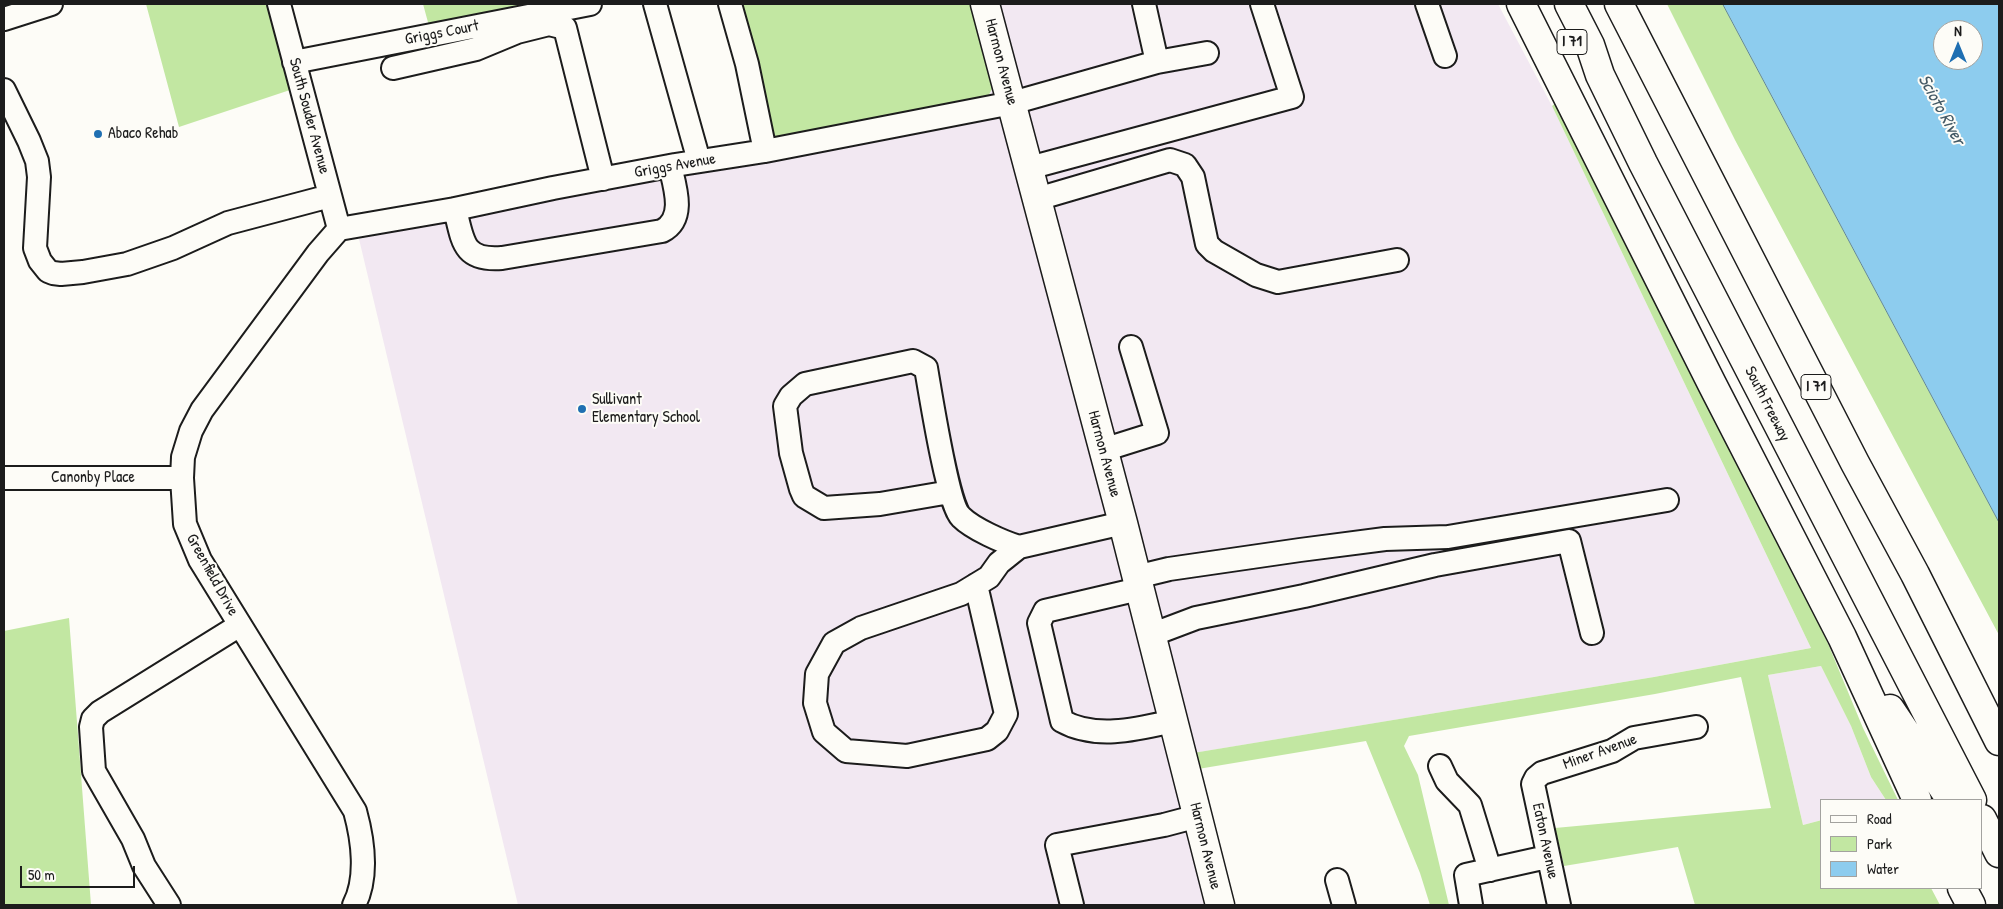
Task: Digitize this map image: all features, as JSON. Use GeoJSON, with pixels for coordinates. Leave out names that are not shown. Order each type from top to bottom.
{"type":"FeatureCollection","features":[{"type":"Feature","properties":{"kind":"main road","name":"Harmon Avenue"},"geometry":{"type":"LineString","coordinates":[[985,4],[1104,450],[1220,905]]}},
{"type":"Feature","properties":{"kind":"main road"},"geometry":{"type":"LineString","coordinates":[[1521,4],[1712,384],[1842,637],[1918,799]]}},
{"type":"Feature","properties":{"kind":"main road","name":"I 71"},"geometry":{"type":"LineString","coordinates":[[1552,4],[1576,50],[1600,75]]}},
{"type":"Feature","properties":{"kind":"main road","name":"South Freeway"},"geometry":{"type":"LineString","coordinates":[[1569,4],[1590,45],[1600,75],[1643,163],[1971,799]]}},
{"type":"Feature","properties":{"kind":"main road","name":"I 71"},"geometry":{"type":"LineString","coordinates":[[1619,4],[1999,741]]}},
{"type":"Feature","properties":{"kind":"main road"},"geometry":{"type":"LineString","coordinates":[[1842,637],[1950,799]]}},
{"type":"Feature","properties":{"kind":"main road"},"geometry":{"type":"LineString","coordinates":[[1968,679],[1999,731]]}},
{"type":"Feature","properties":{"kind":"main road"},"geometry":{"type":"LineString","coordinates":[[1983,821],[1999,853]]}},
{"type":"Feature","properties":{"kind":"main road"},"geometry":{"type":"LineString","coordinates":[[1983,848],[1999,872]]}},
{"type":"Feature","properties":{"kind":"main road"},"geometry":{"type":"LineString","coordinates":[[1963,889],[1971,905]]}},
{"type":"Feature","properties":{"kind":"street"},"geometry":{"type":"LineString","coordinates":[[4,19],[50,4]]}},
{"type":"Feature","properties":{"kind":"street","name":"South Souder Avenue"},"geometry":{"type":"LineString","coordinates":[[279,4],[339,229]]}},
{"type":"Feature","properties":{"kind":"street","name":"Griggs Court"},"geometry":{"type":"LineString","coordinates":[[294,62],[590,4]]}},
{"type":"Feature","properties":{"kind":"street"},"geometry":{"type":"LineString","coordinates":[[655,4],[698,162]]}},
{"type":"Feature","properties":{"kind":"street"},"geometry":{"type":"LineString","coordinates":[[730,4],[747,64],[765,151]]}},
{"type":"Feature","properties":{"kind":"street"},"geometry":{"type":"LineString","coordinates":[[1144,4],[1157,62]]}},
{"type":"Feature","properties":{"kind":"street"},"geometry":{"type":"LineString","coordinates":[[1029,168],[1292,97],[1262,4]]}},
{"type":"Feature","properties":{"kind":"street"},"geometry":{"type":"LineString","coordinates":[[1427,4],[1445,56]]}},
{"type":"Feature","properties":{"kind":"street"},"geometry":{"type":"LineString","coordinates":[[393,68],[476,50],[517,32],[549,24],[565,28],[603,179]]}},
{"type":"Feature","properties":{"kind":"street","name":"Griggs Avenue"},"geometry":{"type":"LineString","coordinates":[[339,229],[455,209],[670,166],[765,151],[1012,103],[1157,62],[1207,52]]}},
{"type":"Feature","properties":{"kind":"street"},"geometry":{"type":"LineString","coordinates":[[4,90],[37,161],[39,178],[35,248],[40,261],[48,271],[53,273],[84,272],[127,264],[173,248],[228,223],[330,196]]}},
{"type":"Feature","properties":{"kind":"street"},"geometry":{"type":"LineString","coordinates":[[1037,199],[1170,160],[1185,165],[1193,178],[1207,244],[1214,251],[1256,275],[1278,282],[1398,260]]}},
{"type":"Feature","properties":{"kind":"street"},"geometry":{"type":"LineString","coordinates":[[455,209],[465,245],[472,254],[486,259],[502,258],[662,231],[670,227],[675,218],[676,193],[670,166]]}},
{"type":"Feature","properties":{"kind":"street","name":"Greenfield Drive"},"geometry":{"type":"LineString","coordinates":[[339,229],[318,253],[202,410],[191,432],[183,457],[182,478],[184,524],[192,544],[355,811],[361,835],[362,857],[361,875],[354,905]]}},
{"type":"Feature","properties":{"kind":"street"},"geometry":{"type":"LineString","coordinates":[[1104,450],[1157,433],[1131,347]]}},
{"type":"Feature","properties":{"kind":"street"},"geometry":{"type":"LineString","coordinates":[[950,492],[880,504],[824,508],[804,496],[801,489],[791,453],[785,406],[791,396],[804,384],[913,362],[926,368],[950,492],[960,517],[1000,541],[1019,547]]}},
{"type":"Feature","properties":{"kind":"street","name":"Canonby Place"},"geometry":{"type":"LineString","coordinates":[[4,478],[182,478]]}},
{"type":"Feature","properties":{"kind":"street"},"geometry":{"type":"LineString","coordinates":[[1173,721],[1126,730],[1091,731],[1072,727],[1062,721],[1039,623],[1046,611],[1138,583],[1169,569],[1385,539],[1448,537],[1667,500]]}},
{"type":"Feature","properties":{"kind":"street"},"geometry":{"type":"LineString","coordinates":[[976,585],[1006,714],[997,730],[988,739],[907,756],[846,751],[824,732],[815,703],[818,674],[834,643],[861,628],[961,594],[989,577],[999,563],[1019,547],[1123,523]]}},
{"type":"Feature","properties":{"kind":"street"},"geometry":{"type":"LineString","coordinates":[[1151,635],[1196,618],[1304,596],[1435,565],[1569,541],[1592,633]]}},
{"type":"Feature","properties":{"kind":"street"},"geometry":{"type":"LineString","coordinates":[[170,905],[144,866],[133,839],[94,772],[91,727],[93,719],[100,712],[240,625]]}},
{"type":"Feature","properties":{"kind":"street","name":"Miner Avenue"},"geometry":{"type":"LineString","coordinates":[[1536,778],[1554,769],[1612,751],[1634,738],[1696,727]]}},
{"type":"Feature","properties":{"kind":"street"},"geometry":{"type":"LineString","coordinates":[[1440,766],[1447,781],[1470,805],[1490,870]]}},
{"type":"Feature","properties":{"kind":"street","name":"Eaton Avenue"},"geometry":{"type":"LineString","coordinates":[[1536,778],[1533,784],[1547,857],[1559,905]]}},
{"type":"Feature","properties":{"kind":"street"},"geometry":{"type":"LineString","coordinates":[[1072,905],[1057,845],[1164,825],[1198,816]]}},
{"type":"Feature","properties":{"kind":"street"},"geometry":{"type":"LineString","coordinates":[[1471,905],[1466,875],[1547,857]]}},
{"type":"Feature","properties":{"kind":"street"},"geometry":{"type":"LineString","coordinates":[[1337,880],[1344,905]]}},
{"type":"Feature","properties":{"kind":"shaded area"},"geometry":{"type":"Polygon","coordinates":[[[976,4],[1498,4],[1552,106],[1811,648],[1654,677],[1188,754],[1225,905],[518,905],[359,239],[708,167],[769,138],[976,4]]]}},
{"type":"Feature","properties":{"kind":"shaded area"},"geometry":{"type":"Polygon","coordinates":[[[1821,666],[1851,726],[1871,777],[1885,799],[1820,799],[1820,821],[1803,825],[1768,675],[1821,666]]]}},
{"type":"Feature","properties":{"kind":"green space"},"geometry":{"type":"Polygon","coordinates":[[[146,4],[270,4],[290,90],[179,127],[146,4]]]}},
{"type":"Feature","properties":{"kind":"green space"},"geometry":{"type":"Polygon","coordinates":[[[423,4],[551,4],[429,26],[423,4]]]}},
{"type":"Feature","properties":{"kind":"green space"},"geometry":{"type":"Polygon","coordinates":[[[739,4],[976,4],[996,82],[987,98],[769,138],[739,4]]]}},
{"type":"Feature","properties":{"kind":"green space"},"geometry":{"type":"Polygon","coordinates":[[[1667,4],[1723,4],[1999,522],[1999,635],[1735,140],[1667,4]]]}},
{"type":"Feature","properties":{"kind":"green space"},"geometry":{"type":"Polygon","coordinates":[[[1574,87],[1755,468],[1863,728],[1898,799],[1885,799],[1871,777],[1851,726],[1821,666],[1768,675],[1803,825],[1820,821],[1820,889],[1932,889],[1940,905],[1695,905],[1678,847],[1564,866],[1555,828],[1771,808],[1741,677],[1655,694],[1409,736],[1404,746],[1418,775],[1449,905],[1430,905],[1420,873],[1366,741],[1192,770],[1187,754],[1654,677],[1811,648],[1552,106],[1574,87]]]}},
{"type":"Feature","properties":{"kind":"green space"},"geometry":{"type":"Polygon","coordinates":[[[69,618],[91,905],[4,905],[4,631],[69,618]]]}},
{"type":"Feature","properties":{"kind":"water","name":"Scioto River"},"geometry":{"type":"Polygon","coordinates":[[[1723,4],[1999,4],[1999,522],[1723,4]]]}},
{"type":"Feature","properties":{"kind":"place","name":"Abaco Rehab"},"geometry":{"type":"Point","coordinates":[98,134]}},
{"type":"Feature","properties":{"kind":"place","name":"Sullivant Elementary School"},"geometry":{"type":"Point","coordinates":[582,409]}}]}
